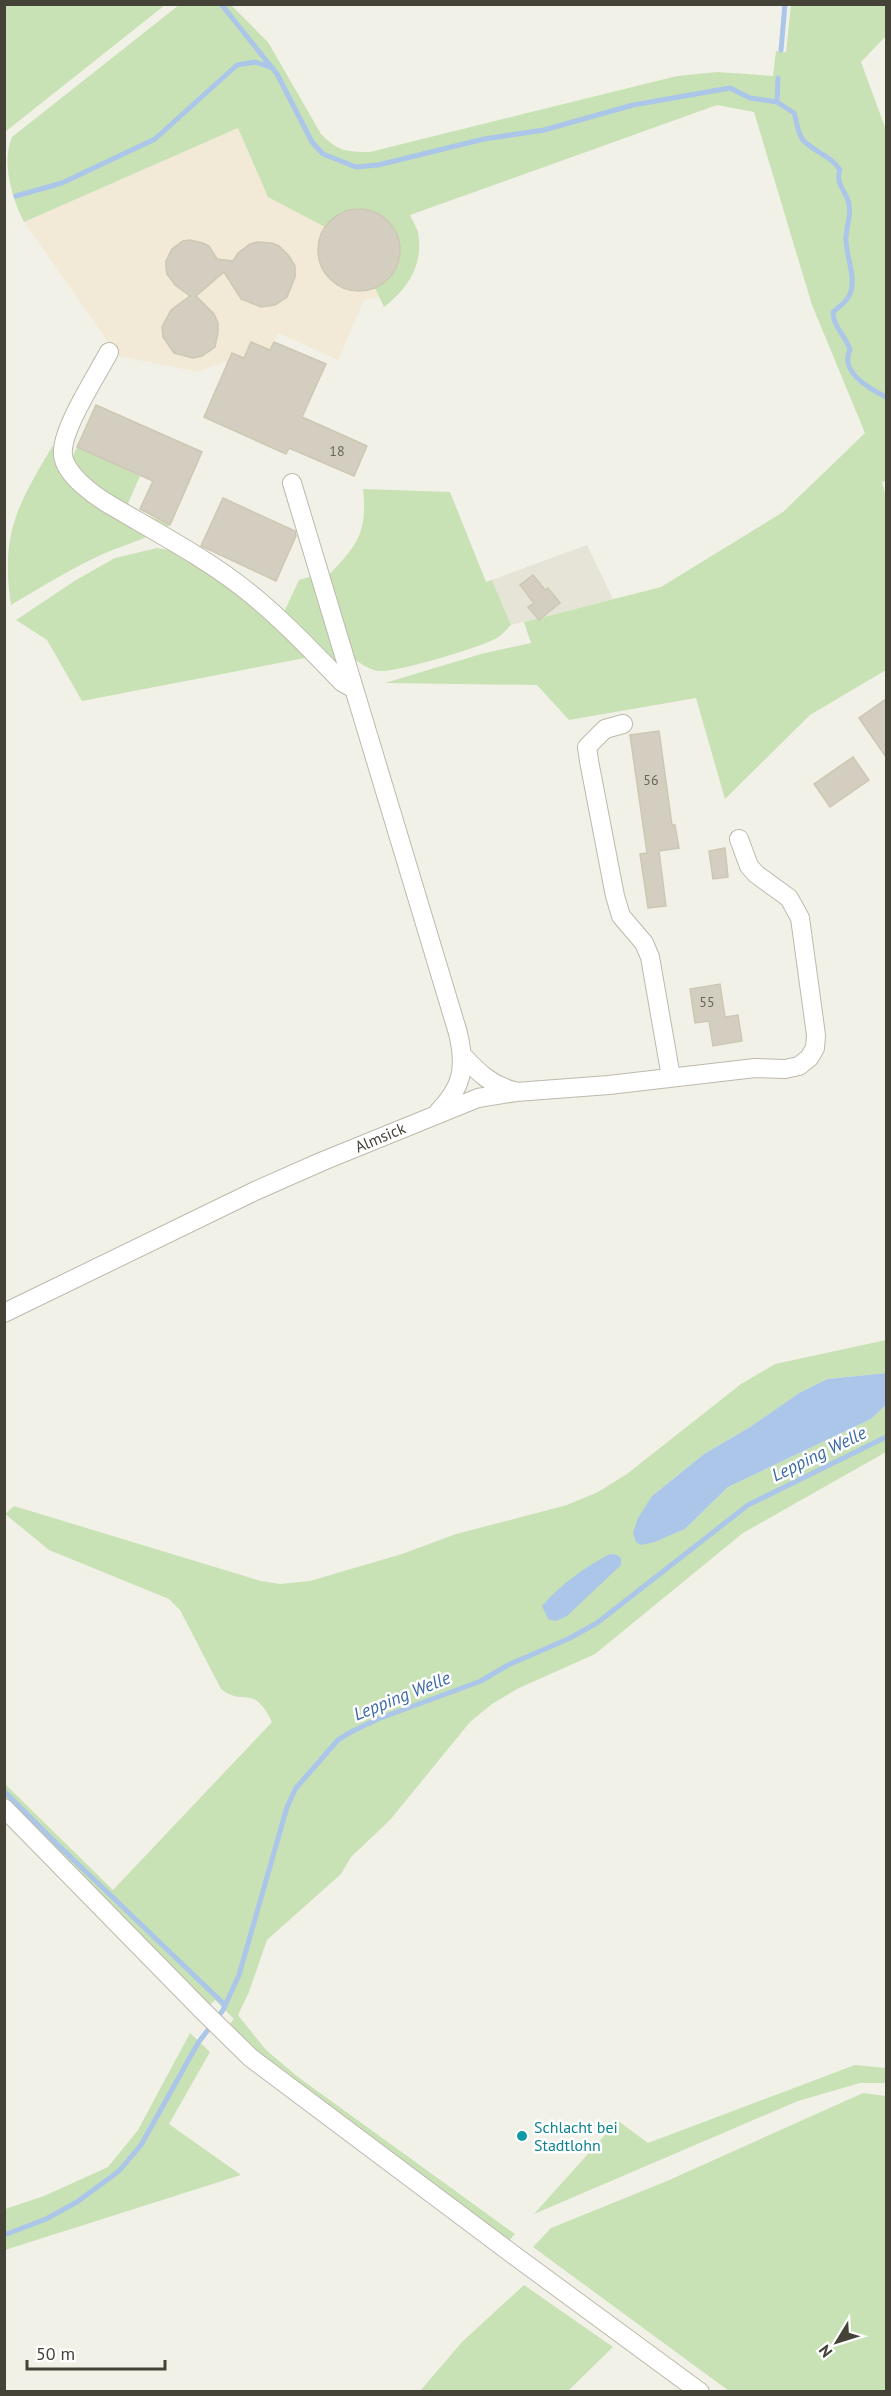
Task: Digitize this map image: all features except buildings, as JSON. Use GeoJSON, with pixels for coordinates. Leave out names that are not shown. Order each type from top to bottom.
{"type":"FeatureCollection","features":[{"type":"Feature","properties":{"kind":"street"},"geometry":{"type":"LineString","coordinates":[[109,352],[79,407],[64,443],[63,457],[74,475],[89,492],[181,547],[246,590],[342,682],[354,689]]}},
{"type":"Feature","properties":{"kind":"street"},"geometry":{"type":"LineString","coordinates":[[291,483],[459,1033],[463,1056],[460,1081],[451,1100],[437,1114]]}},
{"type":"Feature","properties":{"kind":"street"},"geometry":{"type":"LineString","coordinates":[[623,724],[605,729],[587,747],[615,896],[621,916],[644,943],[650,957],[671,1077]]}},
{"type":"Feature","properties":{"kind":"street","name":"Almsick"},"geometry":{"type":"LineString","coordinates":[[4,1312],[255,1191],[478,1098],[516,1092],[609,1085],[755,1068],[799,1066],[809,1058],[815,1048],[816,1035],[800,918],[789,898],[756,874],[749,866],[739,839]]}},
{"type":"Feature","properties":{"kind":"street"},"geometry":{"type":"LineString","coordinates":[[463,1056],[481,1075],[497,1087],[516,1092]]}},
{"type":"Feature","properties":{"kind":"street"},"geometry":{"type":"LineString","coordinates":[[4,1808],[252,2058],[300,2096],[700,2391]]}},
{"type":"Feature","properties":{"kind":"shaded area"},"geometry":{"type":"Polygon","coordinates":[[[238,128],[268,197],[329,222],[346,211],[356,209],[383,217],[391,224],[399,241],[399,261],[395,270],[376,288],[379,297],[364,300],[338,360],[278,333],[258,378],[224,362],[198,372],[118,356],[24,222],[238,128]]]}},
{"type":"Feature","properties":{"kind":"shaded area"},"geometry":{"type":"Polygon","coordinates":[[[587,545],[613,599],[511,625],[492,580],[587,545]]]}},
{"type":"Feature","properties":{"kind":"green space"},"geometry":{"type":"Polygon","coordinates":[[[5,4],[165,4],[165,5],[5,132],[5,4]]]}},
{"type":"Feature","properties":{"kind":"green space"},"geometry":{"type":"Polygon","coordinates":[[[179,5],[231,5],[268,42],[321,134],[332,144],[343,149],[370,152],[677,76],[717,72],[773,76],[776,51],[786,52],[791,5],[886,5],[886,36],[861,62],[886,130],[886,481],[882,482],[886,497],[886,670],[810,715],[725,799],[696,698],[569,720],[537,685],[385,683],[481,654],[531,643],[524,622],[661,587],[783,512],[865,433],[812,305],[754,112],[717,105],[410,215],[418,232],[419,255],[407,284],[384,307],[375,288],[393,274],[400,257],[398,240],[390,225],[376,214],[360,209],[342,213],[325,227],[268,197],[238,128],[24,222],[9,180],[8,158],[12,137],[179,5]]]}},
{"type":"Feature","properties":{"kind":"green space"},"geometry":{"type":"Polygon","coordinates":[[[60,440],[67,470],[77,447],[140,476],[127,506],[170,525],[84,563],[11,605],[8,558],[15,521],[21,503],[40,467],[52,447],[60,440]]]}},
{"type":"Feature","properties":{"kind":"green space"},"geometry":{"type":"Polygon","coordinates":[[[363,489],[450,492],[486,582],[492,580],[511,625],[497,638],[488,642],[457,653],[388,671],[372,669],[354,659],[326,578],[358,539],[364,518],[363,489]]]}},
{"type":"Feature","properties":{"kind":"green space"},"geometry":{"type":"Polygon","coordinates":[[[157,548],[175,551],[244,595],[310,657],[82,701],[47,640],[16,620],[76,580],[115,558],[157,548]]]}},
{"type":"Feature","properties":{"kind":"green space"},"geometry":{"type":"Polygon","coordinates":[[[313,576],[349,679],[282,616],[299,580],[313,576]]]}},
{"type":"Feature","properties":{"kind":"green space"},"geometry":{"type":"Polygon","coordinates":[[[886,1340],[886,1373],[827,1379],[799,1393],[750,1427],[704,1454],[652,1496],[655,1542],[685,1529],[728,1487],[871,1419],[886,1405],[886,1452],[743,1533],[595,1654],[517,1689],[492,1704],[470,1722],[390,1820],[351,1857],[341,1874],[267,1940],[249,1992],[238,2015],[266,2050],[298,2077],[515,2234],[508,2242],[343,2122],[227,2027],[234,2019],[215,2000],[207,2008],[5,1799],[4,1783],[113,1890],[272,1722],[265,1710],[253,1699],[236,1697],[221,1689],[180,1610],[169,1599],[49,1550],[5,1514],[14,1506],[261,1581],[280,1584],[310,1581],[402,1554],[456,1534],[567,1505],[598,1492],[627,1474],[741,1384],[775,1364],[886,1340]]]}},
{"type":"Feature","properties":{"kind":"green space"},"geometry":{"type":"Polygon","coordinates":[[[190,2033],[210,2052],[169,2124],[241,2175],[5,2250],[5,2209],[44,2196],[108,2167],[138,2130],[190,2033]]]}},
{"type":"Feature","properties":{"kind":"green space"},"geometry":{"type":"Polygon","coordinates":[[[855,2065],[886,2068],[886,2083],[860,2083],[798,2101],[534,2214],[617,2120],[648,2143],[855,2065]]]}},
{"type":"Feature","properties":{"kind":"green space"},"geometry":{"type":"Polygon","coordinates":[[[863,2093],[886,2096],[886,2391],[729,2391],[533,2247],[551,2228],[667,2181],[863,2093]]]}},
{"type":"Feature","properties":{"kind":"green space"},"geometry":{"type":"Polygon","coordinates":[[[524,2285],[613,2347],[568,2391],[420,2391],[462,2342],[524,2285]]]}},
{"type":"Feature","properties":{"kind":"water"},"geometry":{"type":"Polygon","coordinates":[[[886,1373],[886,1405],[871,1419],[728,1487],[685,1529],[655,1542],[641,1545],[636,1542],[633,1533],[638,1518],[652,1496],[704,1454],[750,1427],[799,1393],[827,1379],[886,1373]]]}},
{"type":"Feature","properties":{"kind":"water"},"geometry":{"type":"Polygon","coordinates":[[[610,1554],[621,1558],[621,1565],[567,1616],[556,1621],[548,1619],[542,1606],[549,1598],[574,1577],[610,1554]]]}},
{"type":"Feature","properties":{"kind":"waterway"},"geometry":{"type":"LineString","coordinates":[[221,4],[277,74],[312,142],[323,154],[356,167],[378,165],[484,139],[544,130],[633,105],[730,88],[750,98],[777,102],[794,113],[803,140],[837,165],[840,170],[839,182],[849,205],[846,244],[852,282],[849,296],[833,312],[834,317],[850,350],[848,358],[852,372],[858,379],[886,397]]}},
{"type":"Feature","properties":{"kind":"waterway"},"geometry":{"type":"LineString","coordinates":[[781,50],[785,4]]}},
{"type":"Feature","properties":{"kind":"waterway"},"geometry":{"type":"LineString","coordinates":[[16,196],[62,183],[155,139],[237,65],[255,62],[273,68]]}},
{"type":"Feature","properties":{"kind":"waterway"},"geometry":{"type":"LineString","coordinates":[[777,102],[778,78]]}},
{"type":"Feature","properties":{"kind":"waterway","name":"Lepping Welle"},"geometry":{"type":"LineString","coordinates":[[4,2235],[46,2219],[77,2202],[119,2171],[141,2145],[198,2043],[223,2010],[239,1975],[287,1807],[296,1788],[338,1740],[378,1719],[481,1681],[508,1665],[568,1639],[597,1623],[748,1505],[886,1437]]}},
{"type":"Feature","properties":{"kind":"waterway"},"geometry":{"type":"LineString","coordinates":[[4,1791],[225,2005]]}},
{"type":"Feature","properties":{"kind":"place","name":"Schlacht bei Stadtlohn"},"geometry":{"type":"Point","coordinates":[522,2136]}}]}
